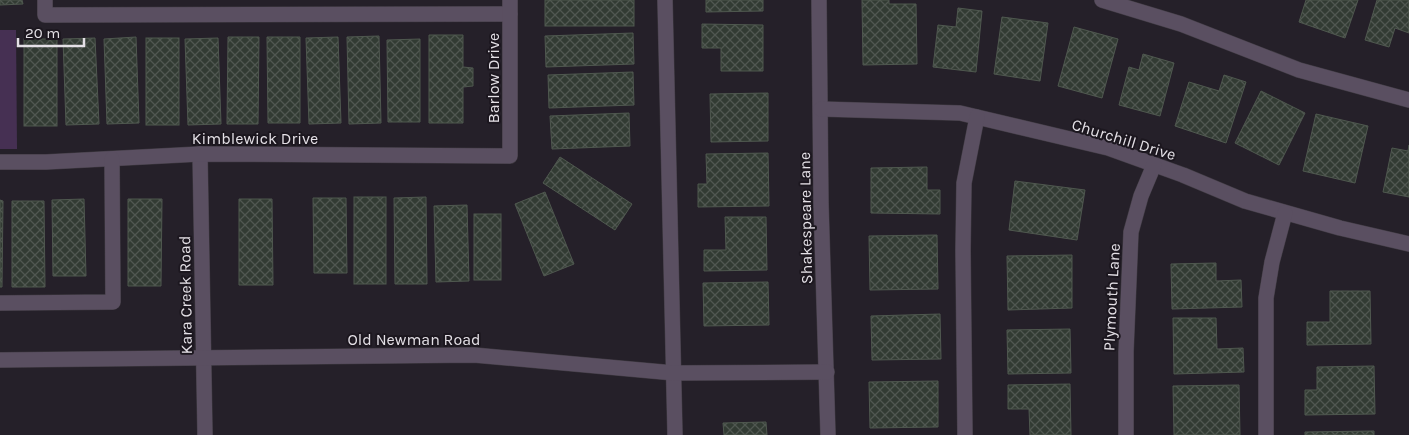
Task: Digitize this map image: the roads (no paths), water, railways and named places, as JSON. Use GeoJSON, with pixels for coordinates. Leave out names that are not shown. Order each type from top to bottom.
{"type":"FeatureCollection","features":[{"type":"Feature","properties":{"kind":"street"},"geometry":{"type":"LineString","coordinates":[[44,0],[45,15],[510,7]]}},
{"type":"Feature","properties":{"kind":"street"},"geometry":{"type":"LineString","coordinates":[[665,0],[675,435]]}},
{"type":"Feature","properties":{"kind":"street","name":"Shakespeare Lane"},"geometry":{"type":"LineString","coordinates":[[820,0],[821,203],[828,435]]}},
{"type":"Feature","properties":{"kind":"street"},"geometry":{"type":"LineString","coordinates":[[1102,0],[1181,24],[1299,70],[1409,100]]}},
{"type":"Feature","properties":{"kind":"street","name":"Barlow Drive"},"geometry":{"type":"LineString","coordinates":[[510,7],[510,156]]}},
{"type":"Feature","properties":{"kind":"street","name":"Churchill Drive"},"geometry":{"type":"LineString","coordinates":[[821,109],[960,113],[1108,148],[1245,201],[1340,228],[1409,244]]}},
{"type":"Feature","properties":{"kind":"street"},"geometry":{"type":"LineString","coordinates":[[965,435],[964,183],[977,117]]}},
{"type":"Feature","properties":{"kind":"street","name":"Kimblewick Drive"},"geometry":{"type":"LineString","coordinates":[[0,162],[46,162],[200,154],[510,156]]}},
{"type":"Feature","properties":{"kind":"street","name":"Kara Creek Road"},"geometry":{"type":"LineString","coordinates":[[200,154],[204,435]]}},
{"type":"Feature","properties":{"kind":"street"},"geometry":{"type":"LineString","coordinates":[[0,303],[113,302],[112,159]]}},
{"type":"Feature","properties":{"kind":"street","name":"Plymouth Lane"},"geometry":{"type":"LineString","coordinates":[[1126,435],[1126,352],[1131,232],[1141,196],[1154,165]]}},
{"type":"Feature","properties":{"kind":"street"},"geometry":{"type":"LineString","coordinates":[[1266,435],[1266,298],[1272,262],[1285,213]]}},
{"type":"Feature","properties":{"kind":"street","name":"Old Newman Road"},"geometry":{"type":"LineString","coordinates":[[0,360],[474,355],[674,373],[827,372]]}}]}
